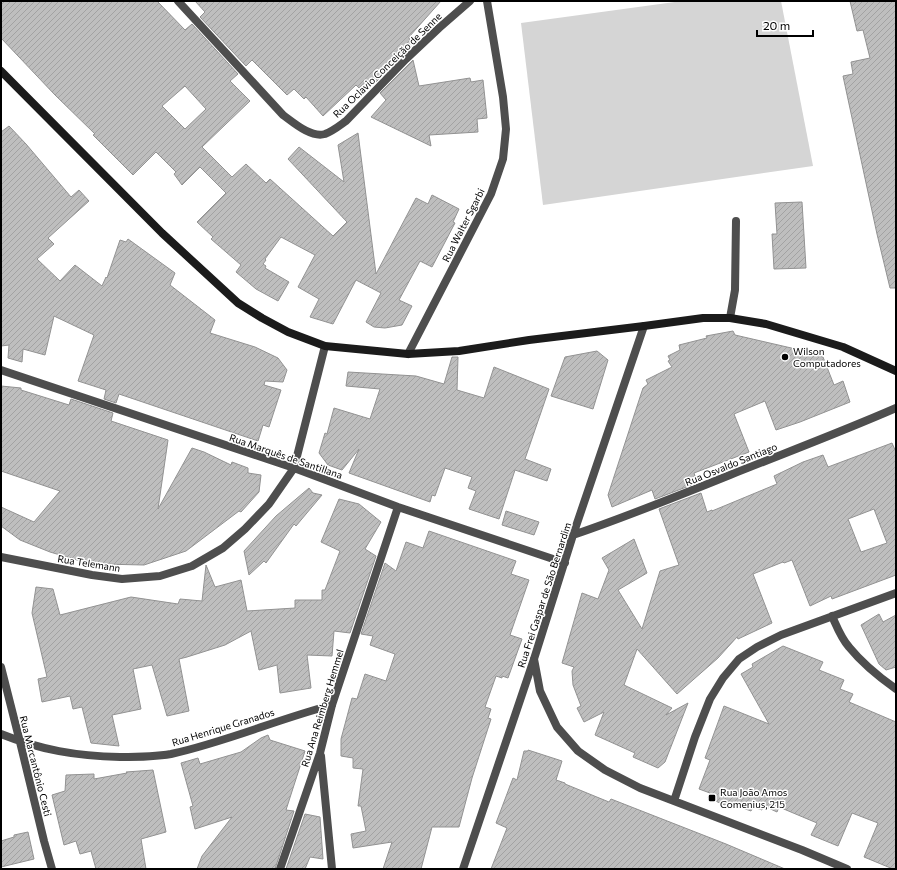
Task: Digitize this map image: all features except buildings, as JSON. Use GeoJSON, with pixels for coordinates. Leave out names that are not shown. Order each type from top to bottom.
{"type":"FeatureCollection","features":[{"type":"Feature","properties":{"kind":"main road"},"geometry":{"type":"LineString","coordinates":[[1,71],[162,233],[238,303],[288,332],[325,346],[408,354],[459,351],[529,340],[703,318],[730,318],[766,324],[843,348],[896,371]]}},
{"type":"Feature","properties":{"kind":"street","name":"Rua Oclavio Conceição de Senne"},"geometry":{"type":"LineString","coordinates":[[178,1],[283,115],[300,129],[311,133],[323,134],[335,129],[346,121],[406,59],[470,1]]}},
{"type":"Feature","properties":{"kind":"street","name":"Rua Walter Sgarbi"},"geometry":{"type":"LineString","coordinates":[[408,354],[491,194],[503,159],[506,129],[503,97],[486,1]]}},
{"type":"Feature","properties":{"kind":"street"},"geometry":{"type":"LineString","coordinates":[[730,318],[734,290],[736,221]]}},
{"type":"Feature","properties":{"kind":"street","name":"Rua Frei Gaspar de São Bernardim"},"geometry":{"type":"LineString","coordinates":[[463,869],[534,658],[573,535],[644,326]]}},
{"type":"Feature","properties":{"kind":"street","name":"Rua Telemann"},"geometry":{"type":"LineString","coordinates":[[1,557],[92,575],[122,579],[160,576],[192,566],[223,548],[245,529],[269,504],[294,468],[325,346]]}},
{"type":"Feature","properties":{"kind":"street","name":"Rua Marquês de Santillana"},"geometry":{"type":"LineString","coordinates":[[1,370],[294,468],[398,507],[565,563]]}},
{"type":"Feature","properties":{"kind":"street","name":"Rua Osvaldo Santiago"},"geometry":{"type":"LineString","coordinates":[[573,535],[609,523],[676,497],[896,408]]}},
{"type":"Feature","properties":{"kind":"street","name":"Rua Ana Reimberg Hemmel"},"geometry":{"type":"LineString","coordinates":[[280,869],[320,753],[332,705],[398,507]]}},
{"type":"Feature","properties":{"kind":"street"},"geometry":{"type":"LineString","coordinates":[[674,801],[695,737],[710,699],[723,678],[739,659],[757,647],[780,635],[896,593]]}},
{"type":"Feature","properties":{"kind":"street"},"geometry":{"type":"LineString","coordinates":[[832,616],[841,636],[848,646],[864,663],[896,689]]}},
{"type":"Feature","properties":{"kind":"street"},"geometry":{"type":"LineString","coordinates":[[534,658],[540,691],[557,727],[578,751],[605,770],[640,788],[802,850],[847,869]]}},
{"type":"Feature","properties":{"kind":"street","name":"Rua Marcantônio Cesti"},"geometry":{"type":"LineString","coordinates":[[1,667],[52,869]]}},
{"type":"Feature","properties":{"kind":"street","name":"Rua Henrique Granados"},"geometry":{"type":"LineString","coordinates":[[1,734],[20,742],[49,750],[72,754],[145,757],[170,754],[205,745],[304,712],[332,705]]}},
{"type":"Feature","properties":{"kind":"street"},"geometry":{"type":"LineString","coordinates":[[320,753],[332,869]]}},
{"type":"Feature","properties":{"kind":"shaded area"},"geometry":{"type":"Polygon","coordinates":[[[682,1],[781,1],[813,166],[543,205],[521,23],[682,1]]]}},
{"type":"Feature","properties":{"kind":"place","name":"Wilson Computadores"},"geometry":{"type":"Point","coordinates":[785,357]}},
{"type":"Feature","properties":{"kind":"place","name":"Rua João Amos Comenius, 215"},"geometry":{"type":"Point","coordinates":[712,798]}}]}
